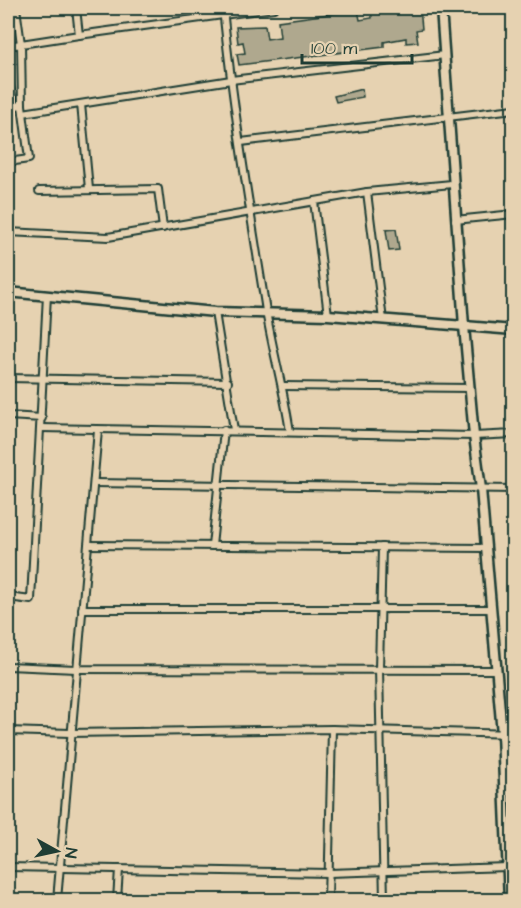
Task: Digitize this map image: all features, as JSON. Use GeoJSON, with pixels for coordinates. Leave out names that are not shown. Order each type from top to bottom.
{"type":"FeatureCollection","features":[{"type":"Feature","properties":{"kind":"street"},"geometry":{"type":"LineString","coordinates":[[8,162],[29,159],[22,105],[21,44],[16,8]]}},
{"type":"Feature","properties":{"kind":"street"},"geometry":{"type":"LineString","coordinates":[[76,8],[79,35]]}},
{"type":"Feature","properties":{"kind":"street"},"geometry":{"type":"LineString","coordinates":[[8,46],[224,10],[274,8]]}},
{"type":"Feature","properties":{"kind":"street"},"geometry":{"type":"LineString","coordinates":[[441,8],[455,220],[474,436],[482,489],[502,734],[509,900]]}},
{"type":"Feature","properties":{"kind":"street"},"geometry":{"type":"LineString","coordinates":[[513,8],[513,14]]}},
{"type":"Feature","properties":{"kind":"street"},"geometry":{"type":"LineString","coordinates":[[224,10],[231,80],[267,314],[283,386],[290,432]]}},
{"type":"Feature","properties":{"kind":"street"},"geometry":{"type":"LineString","coordinates":[[23,113],[231,80],[445,55]]}},
{"type":"Feature","properties":{"kind":"street"},"geometry":{"type":"LineString","coordinates":[[81,104],[89,189]]}},
{"type":"Feature","properties":{"kind":"street"},"geometry":{"type":"LineString","coordinates":[[8,107],[22,105]]}},
{"type":"Feature","properties":{"kind":"street"},"geometry":{"type":"LineString","coordinates":[[241,142],[513,109]]}},
{"type":"Feature","properties":{"kind":"street"},"geometry":{"type":"LineString","coordinates":[[8,232],[108,237],[367,192],[452,184]]}},
{"type":"Feature","properties":{"kind":"street"},"geometry":{"type":"LineString","coordinates":[[39,191],[158,189],[164,228]]}},
{"type":"Feature","properties":{"kind":"street"},"geometry":{"type":"LineString","coordinates":[[367,192],[383,320]]}},
{"type":"Feature","properties":{"kind":"street"},"geometry":{"type":"LineString","coordinates":[[314,201],[328,315]]}},
{"type":"Feature","properties":{"kind":"street"},"geometry":{"type":"LineString","coordinates":[[455,220],[513,214]]}},
{"type":"Feature","properties":{"kind":"street"},"geometry":{"type":"LineString","coordinates":[[8,292],[215,312],[328,315],[513,330]]}},
{"type":"Feature","properties":{"kind":"street"},"geometry":{"type":"LineString","coordinates":[[8,597],[31,600],[47,295]]}},
{"type":"Feature","properties":{"kind":"street"},"geometry":{"type":"LineString","coordinates":[[215,312],[234,430]]}},
{"type":"Feature","properties":{"kind":"street"},"geometry":{"type":"LineString","coordinates":[[8,378],[228,382]]}},
{"type":"Feature","properties":{"kind":"street"},"geometry":{"type":"LineString","coordinates":[[283,386],[470,388]]}},
{"type":"Feature","properties":{"kind":"street"},"geometry":{"type":"LineString","coordinates":[[8,416],[42,418]]}},
{"type":"Feature","properties":{"kind":"street"},"geometry":{"type":"LineString","coordinates":[[41,428],[474,436],[513,434]]}},
{"type":"Feature","properties":{"kind":"street"},"geometry":{"type":"LineString","coordinates":[[57,900],[98,430]]}},
{"type":"Feature","properties":{"kind":"street"},"geometry":{"type":"LineString","coordinates":[[212,546],[216,485],[224,430]]}},
{"type":"Feature","properties":{"kind":"street"},"geometry":{"type":"LineString","coordinates":[[94,483],[513,489]]}},
{"type":"Feature","properties":{"kind":"street"},"geometry":{"type":"LineString","coordinates":[[88,545],[486,548]]}},
{"type":"Feature","properties":{"kind":"street"},"geometry":{"type":"LineString","coordinates":[[382,547],[379,669],[384,900]]}},
{"type":"Feature","properties":{"kind":"street"},"geometry":{"type":"LineString","coordinates":[[82,609],[491,609]]}},
{"type":"Feature","properties":{"kind":"street"},"geometry":{"type":"LineString","coordinates":[[8,666],[76,669],[496,670]]}},
{"type":"Feature","properties":{"kind":"street"},"geometry":{"type":"LineString","coordinates":[[328,900],[332,729]]}},
{"type":"Feature","properties":{"kind":"street"},"geometry":{"type":"LineString","coordinates":[[8,731],[70,733],[332,729],[513,734]]}},
{"type":"Feature","properties":{"kind":"street"},"geometry":{"type":"LineString","coordinates":[[8,867],[329,873],[507,867]]}},
{"type":"Feature","properties":{"kind":"street"},"geometry":{"type":"LineString","coordinates":[[117,900],[119,869]]}},
{"type":"Feature","properties":{"kind":"building"},"geometry":{"type":"Polygon","coordinates":[[[371,8],[420,8],[422,29],[416,30],[418,42],[406,43],[406,38],[384,42],[384,47],[239,65],[237,54],[245,53],[243,42],[238,43],[236,27],[265,26],[267,39],[280,37],[278,21],[358,10],[360,20],[372,18],[371,8]]]}},
{"type":"Feature","properties":{"kind":"building"},"geometry":{"type":"Polygon","coordinates":[[[11,69],[17,100],[8,101],[8,70],[11,69]]]}},
{"type":"Feature","properties":{"kind":"building"},"geometry":{"type":"Polygon","coordinates":[[[362,89],[363,97],[336,102],[334,96],[362,89]]]}},
{"type":"Feature","properties":{"kind":"building"},"geometry":{"type":"Polygon","coordinates":[[[396,229],[399,250],[389,251],[386,230],[396,229]]]}}]}
